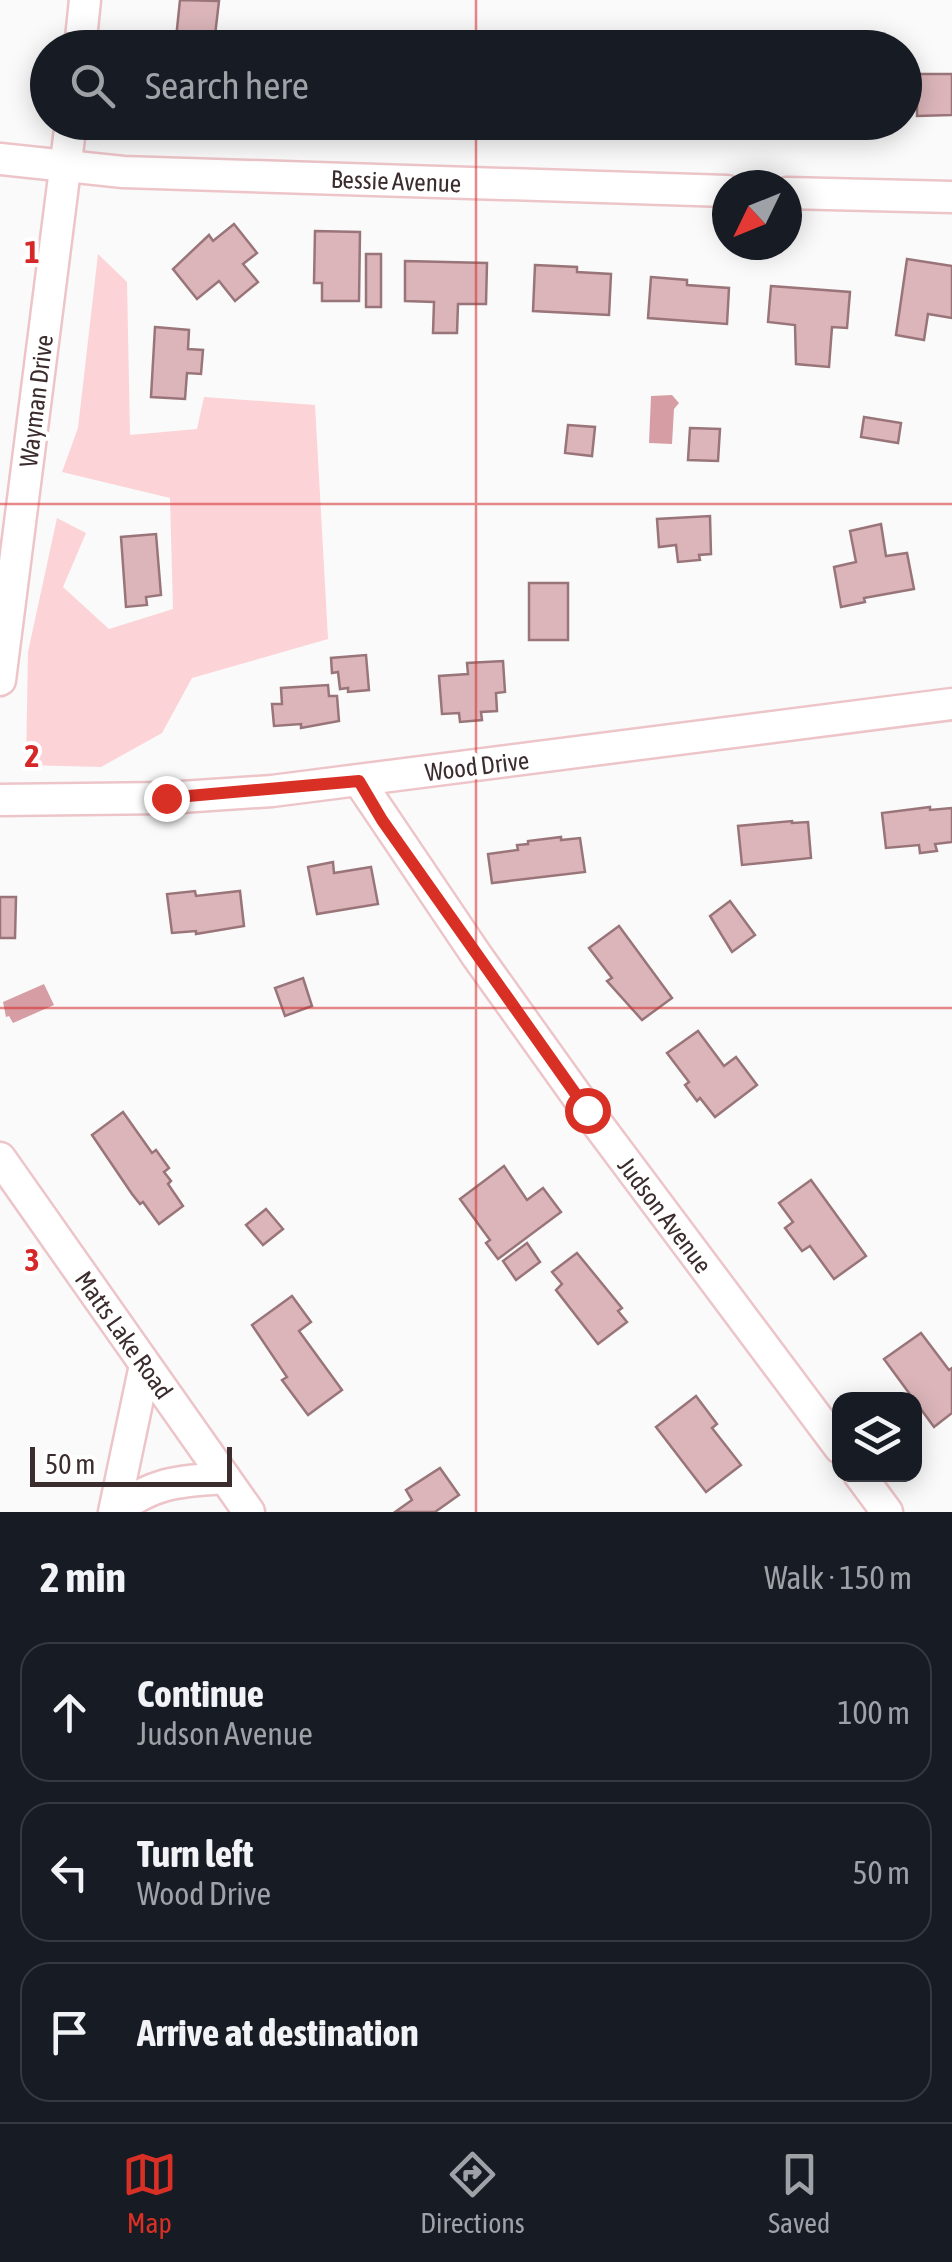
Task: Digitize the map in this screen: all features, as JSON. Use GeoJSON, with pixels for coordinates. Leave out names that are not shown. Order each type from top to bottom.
{"type":"FeatureCollection","features":[{"type":"Feature","properties":{"kind":"street"},"geometry":{"type":"LineString","coordinates":[[82,30],[86,0]]}},
{"type":"Feature","properties":{"kind":"street","name":"Wayman Drive"},"geometry":{"type":"LineString","coordinates":[[0,680],[69,140]]}},
{"type":"Feature","properties":{"kind":"street","name":"Bessie Avenue"},"geometry":{"type":"LineString","coordinates":[[0,158],[123,172],[712,191]]}},
{"type":"Feature","properties":{"kind":"street"},"geometry":{"type":"LineString","coordinates":[[802,192],[952,197]]}},
{"type":"Feature","properties":{"kind":"street","name":"Wood Drive"},"geometry":{"type":"LineString","coordinates":[[0,800],[166,798],[359,781],[952,704]]}},
{"type":"Feature","properties":{"kind":"street","name":"Judson Avenue"},"geometry":{"type":"LineString","coordinates":[[359,781],[382,820],[587,1110],[832,1437]]}},
{"type":"Feature","properties":{"kind":"street","name":"Matts Lake Road"},"geometry":{"type":"LineString","coordinates":[[0,1158],[249,1512]]}},
{"type":"Feature","properties":{"kind":"street"},"geometry":{"type":"LineString","coordinates":[[114,1512],[145,1364]]}},
{"type":"Feature","properties":{"kind":"street"},"geometry":{"type":"LineString","coordinates":[[114,1512],[137,1494],[171,1482],[224,1478]]}},
{"type":"Feature","properties":{"kind":"street"},"geometry":{"type":"LineString","coordinates":[[866,1482],[888,1512]]}},
{"type":"Feature","properties":{"kind":"shaded area"},"geometry":{"type":"Polygon","coordinates":[[[98,254],[127,282],[130,435],[197,429],[204,397],[315,405],[328,639],[192,678],[162,733],[101,767],[26,765],[28,652],[57,518],[86,533],[63,587],[109,629],[173,609],[170,498],[62,472],[78,428],[98,254]]]}},
{"type":"Feature","properties":{"kind":"shaded area"},"geometry":{"type":"Polygon","coordinates":[[[672,395],[679,403],[674,409],[672,444],[649,443],[651,396],[672,395]]]}},
{"type":"Feature","properties":{"kind":"shaded area"},"geometry":{"type":"Polygon","coordinates":[[[44,984],[54,1005],[13,1023],[6,1017],[3,1002],[44,984]]]}},
{"type":"Feature","properties":{"kind":"building"},"geometry":{"type":"Polygon","coordinates":[[[180,0],[219,1],[216,30],[177,30],[180,0]]]}},
{"type":"Feature","properties":{"kind":"building"},"geometry":{"type":"Polygon","coordinates":[[[922,74],[952,74],[952,115],[922,116],[922,74]]]}},
{"type":"Feature","properties":{"kind":"building"},"geometry":{"type":"Polygon","coordinates":[[[234,224],[257,253],[243,264],[258,282],[235,301],[219,281],[197,299],[173,269],[209,235],[213,241],[234,224]]]}},
{"type":"Feature","properties":{"kind":"building"},"geometry":{"type":"Polygon","coordinates":[[[315,231],[360,232],[359,301],[322,301],[322,283],[314,283],[315,231]]]}},
{"type":"Feature","properties":{"kind":"building"},"geometry":{"type":"Polygon","coordinates":[[[366,254],[381,254],[381,307],[366,307],[366,254]]]}},
{"type":"Feature","properties":{"kind":"building"},"geometry":{"type":"Polygon","coordinates":[[[907,259],[952,266],[952,318],[928,314],[924,340],[896,335],[907,259]]]}},
{"type":"Feature","properties":{"kind":"building"},"geometry":{"type":"Polygon","coordinates":[[[405,261],[487,263],[486,304],[458,304],[457,333],[433,333],[434,302],[405,301],[405,261]]]}},
{"type":"Feature","properties":{"kind":"building"},"geometry":{"type":"Polygon","coordinates":[[[535,265],[611,274],[609,315],[533,311],[535,265]]]}},
{"type":"Feature","properties":{"kind":"building"},"geometry":{"type":"Polygon","coordinates":[[[651,277],[729,288],[727,324],[648,318],[651,277]]]}},
{"type":"Feature","properties":{"kind":"building"},"geometry":{"type":"Polygon","coordinates":[[[771,286],[850,292],[847,328],[832,327],[829,367],[796,364],[795,325],[768,322],[771,286]]]}},
{"type":"Feature","properties":{"kind":"building"},"geometry":{"type":"Polygon","coordinates":[[[155,327],[189,330],[188,349],[203,350],[201,374],[187,373],[185,399],[151,397],[155,327]]]}},
{"type":"Feature","properties":{"kind":"building"},"geometry":{"type":"Polygon","coordinates":[[[864,417],[901,423],[898,443],[861,437],[864,417]]]}},
{"type":"Feature","properties":{"kind":"building"},"geometry":{"type":"Polygon","coordinates":[[[568,425],[595,427],[592,456],[565,453],[568,425]]]}},
{"type":"Feature","properties":{"kind":"building"},"geometry":{"type":"Polygon","coordinates":[[[690,428],[720,429],[718,461],[688,460],[690,428]]]}},
{"type":"Feature","properties":{"kind":"building"},"geometry":{"type":"Polygon","coordinates":[[[710,516],[711,554],[699,555],[700,560],[678,562],[676,545],[659,547],[657,519],[710,516]]]}},
{"type":"Feature","properties":{"kind":"building"},"geometry":{"type":"Polygon","coordinates":[[[881,524],[886,556],[907,553],[914,589],[864,598],[865,602],[841,607],[834,567],[856,562],[850,531],[881,524]]]}},
{"type":"Feature","properties":{"kind":"building"},"geometry":{"type":"Polygon","coordinates":[[[156,534],[161,595],[146,597],[147,605],[126,607],[121,537],[156,534]]]}},
{"type":"Feature","properties":{"kind":"building"},"geometry":{"type":"Polygon","coordinates":[[[529,583],[568,583],[568,640],[529,640],[529,583]]]}},
{"type":"Feature","properties":{"kind":"building"},"geometry":{"type":"Polygon","coordinates":[[[366,655],[369,690],[340,689],[338,672],[332,673],[331,658],[366,655]]]}},
{"type":"Feature","properties":{"kind":"building"},"geometry":{"type":"Polygon","coordinates":[[[503,661],[505,692],[496,693],[497,711],[481,712],[482,720],[460,722],[459,713],[442,714],[439,676],[468,674],[467,663],[503,661]]]}},
{"type":"Feature","properties":{"kind":"building"},"geometry":{"type":"Polygon","coordinates":[[[328,685],[329,696],[337,696],[339,721],[301,728],[301,724],[274,726],[272,704],[282,704],[281,688],[328,685]]]}},
{"type":"Feature","properties":{"kind":"building"},"geometry":{"type":"Polygon","coordinates":[[[952,808],[952,842],[935,844],[937,851],[920,853],[919,845],[886,848],[882,813],[952,808]]]}},
{"type":"Feature","properties":{"kind":"building"},"geometry":{"type":"Polygon","coordinates":[[[808,822],[811,858],[742,865],[738,826],[808,822]]]}},
{"type":"Feature","properties":{"kind":"building"},"geometry":{"type":"Polygon","coordinates":[[[580,838],[585,872],[492,883],[488,854],[518,850],[517,845],[528,841],[580,838]]]}},
{"type":"Feature","properties":{"kind":"building"},"geometry":{"type":"Polygon","coordinates":[[[333,862],[334,873],[371,867],[378,904],[317,914],[308,867],[333,862]]]}},
{"type":"Feature","properties":{"kind":"building"},"geometry":{"type":"Polygon","coordinates":[[[195,891],[196,896],[240,891],[244,926],[196,934],[172,933],[167,894],[195,891]]]}},
{"type":"Feature","properties":{"kind":"building"},"geometry":{"type":"Polygon","coordinates":[[[0,897],[16,897],[15,938],[0,938],[0,897]]]}},
{"type":"Feature","properties":{"kind":"building"},"geometry":{"type":"Polygon","coordinates":[[[730,901],[755,935],[732,952],[710,916],[730,901]]]}},
{"type":"Feature","properties":{"kind":"building"},"geometry":{"type":"Polygon","coordinates":[[[619,926],[672,998],[642,1020],[607,981],[612,978],[589,948],[619,926]]]}},
{"type":"Feature","properties":{"kind":"building"},"geometry":{"type":"Polygon","coordinates":[[[303,978],[312,1006],[285,1016],[275,988],[303,978]]]}},
{"type":"Feature","properties":{"kind":"building"},"geometry":{"type":"Polygon","coordinates":[[[698,1031],[724,1066],[736,1057],[757,1085],[715,1117],[685,1085],[689,1082],[667,1053],[698,1031]]]}},
{"type":"Feature","properties":{"kind":"building"},"geometry":{"type":"Polygon","coordinates":[[[123,1112],[152,1153],[156,1150],[169,1168],[164,1172],[171,1181],[168,1184],[183,1206],[159,1224],[132,1194],[92,1135],[123,1112]]]}},
{"type":"Feature","properties":{"kind":"building"},"geometry":{"type":"Polygon","coordinates":[[[504,1166],[527,1200],[543,1188],[561,1212],[498,1259],[486,1243],[490,1240],[460,1199],[504,1166]]]}},
{"type":"Feature","properties":{"kind":"building"},"geometry":{"type":"Polygon","coordinates":[[[811,1180],[866,1256],[834,1279],[810,1246],[802,1251],[785,1228],[793,1222],[779,1203],[811,1180]]]}},
{"type":"Feature","properties":{"kind":"building"},"geometry":{"type":"Polygon","coordinates":[[[266,1209],[283,1229],[263,1245],[246,1225],[266,1209]]]}},
{"type":"Feature","properties":{"kind":"building"},"geometry":{"type":"Polygon","coordinates":[[[527,1243],[540,1262],[516,1280],[503,1261],[527,1243]]]}},
{"type":"Feature","properties":{"kind":"building"},"geometry":{"type":"Polygon","coordinates":[[[577,1253],[622,1308],[618,1311],[627,1322],[598,1344],[556,1290],[562,1284],[552,1272],[577,1253]]]}},
{"type":"Feature","properties":{"kind":"building"},"geometry":{"type":"Polygon","coordinates":[[[292,1296],[311,1322],[299,1331],[342,1390],[308,1415],[282,1380],[287,1377],[252,1325],[292,1296]]]}},
{"type":"Feature","properties":{"kind":"building"},"geometry":{"type":"Polygon","coordinates":[[[921,1333],[949,1370],[952,1368],[952,1413],[934,1427],[922,1411],[922,1392],[908,1392],[884,1359],[921,1333]]]}},
{"type":"Feature","properties":{"kind":"building"},"geometry":{"type":"Polygon","coordinates":[[[696,1396],[717,1424],[712,1428],[741,1465],[706,1492],[656,1427],[696,1396]]]}},
{"type":"Feature","properties":{"kind":"building"},"geometry":{"type":"Polygon","coordinates":[[[440,1468],[459,1495],[435,1512],[395,1512],[412,1500],[406,1490],[440,1468]]]}},
{"type":"Feature","properties":{"kind":"route"},"geometry":{"type":"LineString","coordinates":[[166,798],[359,781],[476,956],[587,1110]]}}]}
